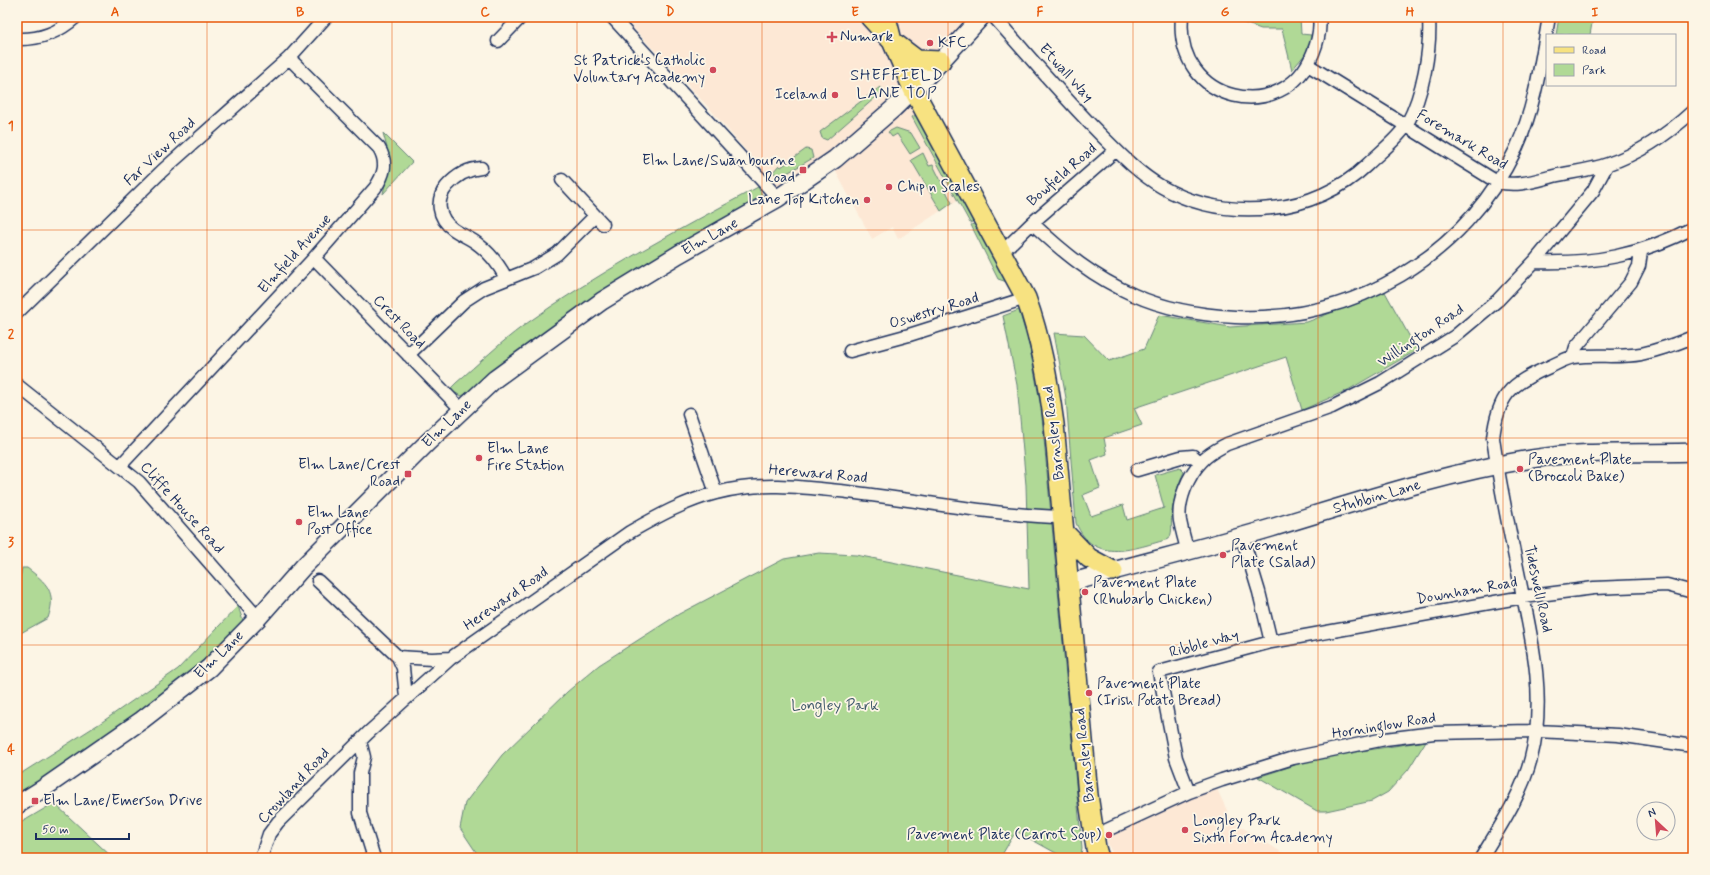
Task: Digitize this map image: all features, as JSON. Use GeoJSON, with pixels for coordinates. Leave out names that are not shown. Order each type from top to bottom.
{"type":"FeatureCollection","features":[{"type":"Feature","properties":{"kind":"main road","name":"Barnsley Road"},"geometry":{"type":"LineString","coordinates":[[870,17],[892,41]]}},
{"type":"Feature","properties":{"kind":"main road","name":"Barnsley Road"},"geometry":{"type":"LineString","coordinates":[[886,17],[892,41],[913,89],[1026,298],[1038,332],[1047,371],[1059,472],[1084,754],[1094,836],[1099,858]]}},
{"type":"Feature","properties":{"kind":"main road"},"geometry":{"type":"LineString","coordinates":[[892,41],[918,60],[941,61]]}},
{"type":"Feature","properties":{"kind":"main road"},"geometry":{"type":"LineString","coordinates":[[1063,525],[1089,558],[1113,571]]}},
{"type":"Feature","properties":{"kind":"street"},"geometry":{"type":"LineString","coordinates":[[17,39],[34,39],[56,32],[76,17]]}},
{"type":"Feature","properties":{"kind":"street","name":"Far View Road"},"geometry":{"type":"LineString","coordinates":[[17,313],[162,171],[289,58],[326,17]]}},
{"type":"Feature","properties":{"kind":"street"},"geometry":{"type":"LineString","coordinates":[[498,41],[521,17]]}},
{"type":"Feature","properties":{"kind":"street"},"geometry":{"type":"LineString","coordinates":[[612,17],[778,198]]}},
{"type":"Feature","properties":{"kind":"street","name":"Elm Lane"},"geometry":{"type":"LineString","coordinates":[[17,805],[44,788],[174,696],[208,668],[258,618],[303,567],[461,409],[522,358],[602,301],[679,254],[778,198],[835,159],[866,133],[913,89],[981,17]]}},
{"type":"Feature","properties":{"kind":"street","name":"Etwall Way"},"geometry":{"type":"LineString","coordinates":[[994,17],[1078,112],[1116,150]]}},
{"type":"Feature","properties":{"kind":"street"},"geometry":{"type":"LineString","coordinates":[[1182,17],[1181,30],[1184,46],[1197,73],[1211,86],[1224,93],[1235,96],[1252,97],[1270,94],[1285,87],[1299,77],[1308,65],[1318,40],[1320,26],[1319,17]]}},
{"type":"Feature","properties":{"kind":"street","name":"Bowfield Road"},"geometry":{"type":"LineString","coordinates":[[1002,253],[1032,223],[1116,150],[1139,172],[1163,187],[1191,200],[1220,207],[1251,210],[1281,207],[1306,201],[1336,188],[1362,170],[1406,125],[1416,103],[1424,72],[1429,47],[1429,17]]}},
{"type":"Feature","properties":{"kind":"street"},"geometry":{"type":"LineString","coordinates":[[1032,223],[1066,254],[1088,271],[1135,296],[1191,312],[1261,318],[1299,314],[1344,302],[1376,290],[1426,259],[1449,239],[1470,217],[1497,182],[1516,149],[1534,98],[1549,17]]}},
{"type":"Feature","properties":{"kind":"street","name":"Elmfield Avenue"},"geometry":{"type":"LineString","coordinates":[[120,466],[314,258],[375,188],[382,177],[384,157],[379,148],[289,58]]}},
{"type":"Feature","properties":{"kind":"street","name":"Foremark Road"},"geometry":{"type":"LineString","coordinates":[[1308,65],[1497,182],[1510,185],[1524,184],[1607,165],[1634,154],[1660,138],[1693,111]]}},
{"type":"Feature","properties":{"kind":"street","name":"Willington Road"},"geometry":{"type":"LineString","coordinates":[[1188,552],[1180,520],[1181,503],[1186,488],[1200,462],[1212,451],[1227,444],[1332,407],[1380,384],[1455,336],[1498,300],[1534,262],[1593,191],[1607,165]]}},
{"type":"Feature","properties":{"kind":"street"},"geometry":{"type":"LineString","coordinates":[[481,168],[468,170],[452,180],[439,198],[439,209],[444,221],[453,230],[468,237],[491,255],[506,278]]}},
{"type":"Feature","properties":{"kind":"street"},"geometry":{"type":"LineString","coordinates":[[408,355],[464,301],[484,288],[534,268],[557,254],[599,220],[562,180]]}},
{"type":"Feature","properties":{"kind":"street"},"geometry":{"type":"LineString","coordinates":[[1534,262],[1568,263],[1604,259],[1640,252],[1666,242],[1693,228]]}},
{"type":"Feature","properties":{"kind":"street"},"geometry":{"type":"LineString","coordinates":[[1572,357],[1576,347],[1631,282],[1639,266],[1640,252]]}},
{"type":"Feature","properties":{"kind":"street","name":"Crest Road"},"geometry":{"type":"LineString","coordinates":[[314,258],[461,409]]}},
{"type":"Feature","properties":{"kind":"street","name":"Oswestry Road"},"geometry":{"type":"LineString","coordinates":[[850,351],[909,335],[1026,298]]}},
{"type":"Feature","properties":{"kind":"street","name":"Tideswell Road"},"geometry":{"type":"LineString","coordinates":[[1481,858],[1523,783],[1531,758],[1537,731],[1537,684],[1534,654],[1497,466],[1493,438],[1495,418],[1501,403],[1511,389],[1526,378],[1572,357],[1640,354],[1676,344],[1693,337]]}},
{"type":"Feature","properties":{"kind":"street","name":"Cliffe House Road"},"geometry":{"type":"LineString","coordinates":[[17,385],[139,482],[258,618]]}},
{"type":"Feature","properties":{"kind":"street"},"geometry":{"type":"LineString","coordinates":[[689,414],[716,493]]}},
{"type":"Feature","properties":{"kind":"street","name":"Stubbin Lane"},"geometry":{"type":"LineString","coordinates":[[1069,583],[1188,552],[1354,503],[1497,466],[1534,459],[1581,454],[1693,452]]}},
{"type":"Feature","properties":{"kind":"street"},"geometry":{"type":"LineString","coordinates":[[1137,470],[1181,457],[1193,456],[1200,462]]}},
{"type":"Feature","properties":{"kind":"street","name":"Hereward Road"},"geometry":{"type":"LineString","coordinates":[[406,697],[451,658],[630,532],[661,514],[687,502],[716,493],[752,486],[798,486],[1034,516],[1063,525]]}},
{"type":"Feature","properties":{"kind":"street"},"geometry":{"type":"LineString","coordinates":[[1242,536],[1259,592],[1271,642]]}},
{"type":"Feature","properties":{"kind":"street"},"geometry":{"type":"LineString","coordinates":[[318,581],[398,657],[403,668],[406,697]]}},
{"type":"Feature","properties":{"kind":"street","name":"Downham Road"},"geometry":{"type":"LineString","coordinates":[[1271,642],[1523,597],[1594,588],[1667,585],[1693,592]]}},
{"type":"Feature","properties":{"kind":"street","name":"Ribble Way"},"geometry":{"type":"LineString","coordinates":[[1189,792],[1176,758],[1158,672],[1271,642]]}},
{"type":"Feature","properties":{"kind":"street"},"geometry":{"type":"LineString","coordinates":[[398,657],[432,659],[451,658]]}},
{"type":"Feature","properties":{"kind":"street","name":"Crowland Road"},"geometry":{"type":"LineString","coordinates":[[261,858],[269,834],[278,822],[406,697]]}},
{"type":"Feature","properties":{"kind":"street","name":"Horninglow Road"},"geometry":{"type":"LineString","coordinates":[[1094,836],[1189,792],[1293,758],[1364,743],[1434,733],[1537,731],[1618,735],[1693,746]]}},
{"type":"Feature","properties":{"kind":"street"},"geometry":{"type":"LineString","coordinates":[[360,741],[364,757],[360,773],[360,813],[374,858]]}},
{"type":"Feature","properties":{"kind":"shaded area"},"geometry":{"type":"Polygon","coordinates":[[[623,17],[972,17],[907,89],[965,195],[898,239],[892,227],[872,239],[836,172],[825,157],[779,189],[710,109],[623,17]]]}},
{"type":"Feature","properties":{"kind":"shaded area","name":"Longley Park Sixth Form Academy"},"geometry":{"type":"Polygon","coordinates":[[[1216,787],[1232,821],[1291,858],[1114,858],[1106,839],[1167,806],[1216,787]]]}},
{"type":"Feature","properties":{"kind":"green space"},"geometry":{"type":"Polygon","coordinates":[[[1234,17],[1300,17],[1301,34],[1311,35],[1311,47],[1292,70],[1282,29],[1261,29],[1236,20],[1234,17]]]}},
{"type":"Feature","properties":{"kind":"green space"},"geometry":{"type":"Polygon","coordinates":[[[1559,17],[1593,17],[1590,34],[1556,34],[1559,17]]]}},
{"type":"Feature","properties":{"kind":"green space"},"geometry":{"type":"Polygon","coordinates":[[[880,87],[884,90],[827,140],[822,138],[820,132],[880,87]]]}},
{"type":"Feature","properties":{"kind":"green space"},"geometry":{"type":"Polygon","coordinates":[[[918,115],[976,220],[970,223],[912,117],[918,115]]]}},
{"type":"Feature","properties":{"kind":"green space"},"geometry":{"type":"Polygon","coordinates":[[[896,128],[911,133],[920,148],[910,154],[897,134],[892,137],[888,132],[896,128]]]}},
{"type":"Feature","properties":{"kind":"green space"},"geometry":{"type":"Polygon","coordinates":[[[383,133],[412,162],[383,194],[390,159],[383,133]]]}},
{"type":"Feature","properties":{"kind":"green space"},"geometry":{"type":"Polygon","coordinates":[[[806,149],[811,150],[813,158],[782,176],[778,176],[773,172],[779,165],[781,167],[806,149]]]}},
{"type":"Feature","properties":{"kind":"green space"},"geometry":{"type":"Polygon","coordinates":[[[923,153],[929,166],[933,165],[952,203],[941,211],[911,160],[923,153]]]}},
{"type":"Feature","properties":{"kind":"green space"},"geometry":{"type":"Polygon","coordinates":[[[758,187],[762,195],[757,203],[647,263],[610,288],[471,391],[462,396],[453,392],[451,388],[456,383],[506,339],[551,307],[638,253],[758,187]]]}},
{"type":"Feature","properties":{"kind":"green space"},"geometry":{"type":"Polygon","coordinates":[[[977,223],[1007,282],[998,279],[971,225],[977,223]]]}},
{"type":"Feature","properties":{"kind":"green space"},"geometry":{"type":"Polygon","coordinates":[[[1385,292],[1417,350],[1348,390],[1302,410],[1286,357],[1134,408],[1142,425],[1104,438],[1107,454],[1091,460],[1100,488],[1083,495],[1091,516],[1123,505],[1127,520],[1164,508],[1155,475],[1180,468],[1184,472],[1178,486],[1172,511],[1172,529],[1169,539],[1129,549],[1116,550],[1104,549],[1093,545],[1084,536],[1076,523],[1066,398],[1054,333],[1084,335],[1109,361],[1144,349],[1159,315],[1230,327],[1307,322],[1385,292]]]}},
{"type":"Feature","properties":{"kind":"green space","name":"Longley Park"},"geometry":{"type":"Polygon","coordinates":[[[1019,310],[1030,349],[1041,407],[1082,849],[1080,858],[1065,858],[1016,831],[1000,858],[480,858],[460,828],[465,803],[502,755],[567,692],[599,665],[679,614],[784,559],[819,553],[856,555],[1029,589],[1026,485],[1017,385],[1003,316],[1019,310]]]}},
{"type":"Feature","properties":{"kind":"green space"},"geometry":{"type":"Polygon","coordinates":[[[22,568],[27,568],[45,584],[51,595],[51,609],[48,618],[17,635],[18,593],[22,568]]]}},
{"type":"Feature","properties":{"kind":"green space"},"geometry":{"type":"Polygon","coordinates":[[[238,606],[243,621],[192,671],[155,702],[40,781],[17,793],[17,776],[102,722],[178,669],[238,606]]]}},
{"type":"Feature","properties":{"kind":"green space"},"geometry":{"type":"Polygon","coordinates":[[[1426,741],[1408,770],[1388,792],[1372,801],[1326,811],[1317,811],[1258,777],[1317,758],[1426,741]]]}},
{"type":"Feature","properties":{"kind":"green space"},"geometry":{"type":"Polygon","coordinates":[[[54,803],[113,858],[17,858],[17,825],[54,803]]]}},
{"type":"Feature","properties":{"kind":"place","name":"Numark"},"geometry":{"type":"Point","coordinates":[832,37]}},
{"type":"Feature","properties":{"kind":"place","name":"KFC"},"geometry":{"type":"Point","coordinates":[930,43]}},
{"type":"Feature","properties":{"kind":"place","name":"St Patrick's Catholic Voluntary Academy"},"geometry":{"type":"Point","coordinates":[713,70]}},
{"type":"Feature","properties":{"kind":"place","name":"Iceland"},"geometry":{"type":"Point","coordinates":[835,95]}},
{"type":"Feature","properties":{"kind":"place","name":"Elm Lane/Swanbourne Road"},"geometry":{"type":"Point","coordinates":[803,170]}},
{"type":"Feature","properties":{"kind":"place","name":"Chip n Scales"},"geometry":{"type":"Point","coordinates":[889,187]}},
{"type":"Feature","properties":{"kind":"place","name":"Lane Top Kitchen"},"geometry":{"type":"Point","coordinates":[867,200]}},
{"type":"Feature","properties":{"kind":"place","name":"Elm Lane Fire Station"},"geometry":{"type":"Point","coordinates":[479,458]}},
{"type":"Feature","properties":{"kind":"place","name":"Pavement Plate (Broccoli Bake)"},"geometry":{"type":"Point","coordinates":[1520,469]}},
{"type":"Feature","properties":{"kind":"place","name":"Elm Lane/Crest Road"},"geometry":{"type":"Point","coordinates":[408,474]}},
{"type":"Feature","properties":{"kind":"place","name":"Elm Lane Post Office"},"geometry":{"type":"Point","coordinates":[299,522]}},
{"type":"Feature","properties":{"kind":"place","name":"Pavement Plate (Salad)"},"geometry":{"type":"Point","coordinates":[1223,555]}},
{"type":"Feature","properties":{"kind":"place","name":"Pavement Plate (Rhubarb Chicken)"},"geometry":{"type":"Point","coordinates":[1085,592]}},
{"type":"Feature","properties":{"kind":"place","name":"Pavement Plate (Irish Potato Bread)"},"geometry":{"type":"Point","coordinates":[1089,693]}},
{"type":"Feature","properties":{"kind":"place","name":"Elm Lane/Emerson Drive"},"geometry":{"type":"Point","coordinates":[35,801]}},
{"type":"Feature","properties":{"kind":"place","name":"Longley Park Sixth Form Academy"},"geometry":{"type":"Point","coordinates":[1185,830]}},
{"type":"Feature","properties":{"kind":"place","name":"Pavement Plate (Carrot Soup)"},"geometry":{"type":"Point","coordinates":[1109,835]}},
{"type":"Feature","properties":{"kind":"district","name":"SHEFFIELD LANE TOP"},"geometry":{"type":"Point","coordinates":[897,84]}}]}
